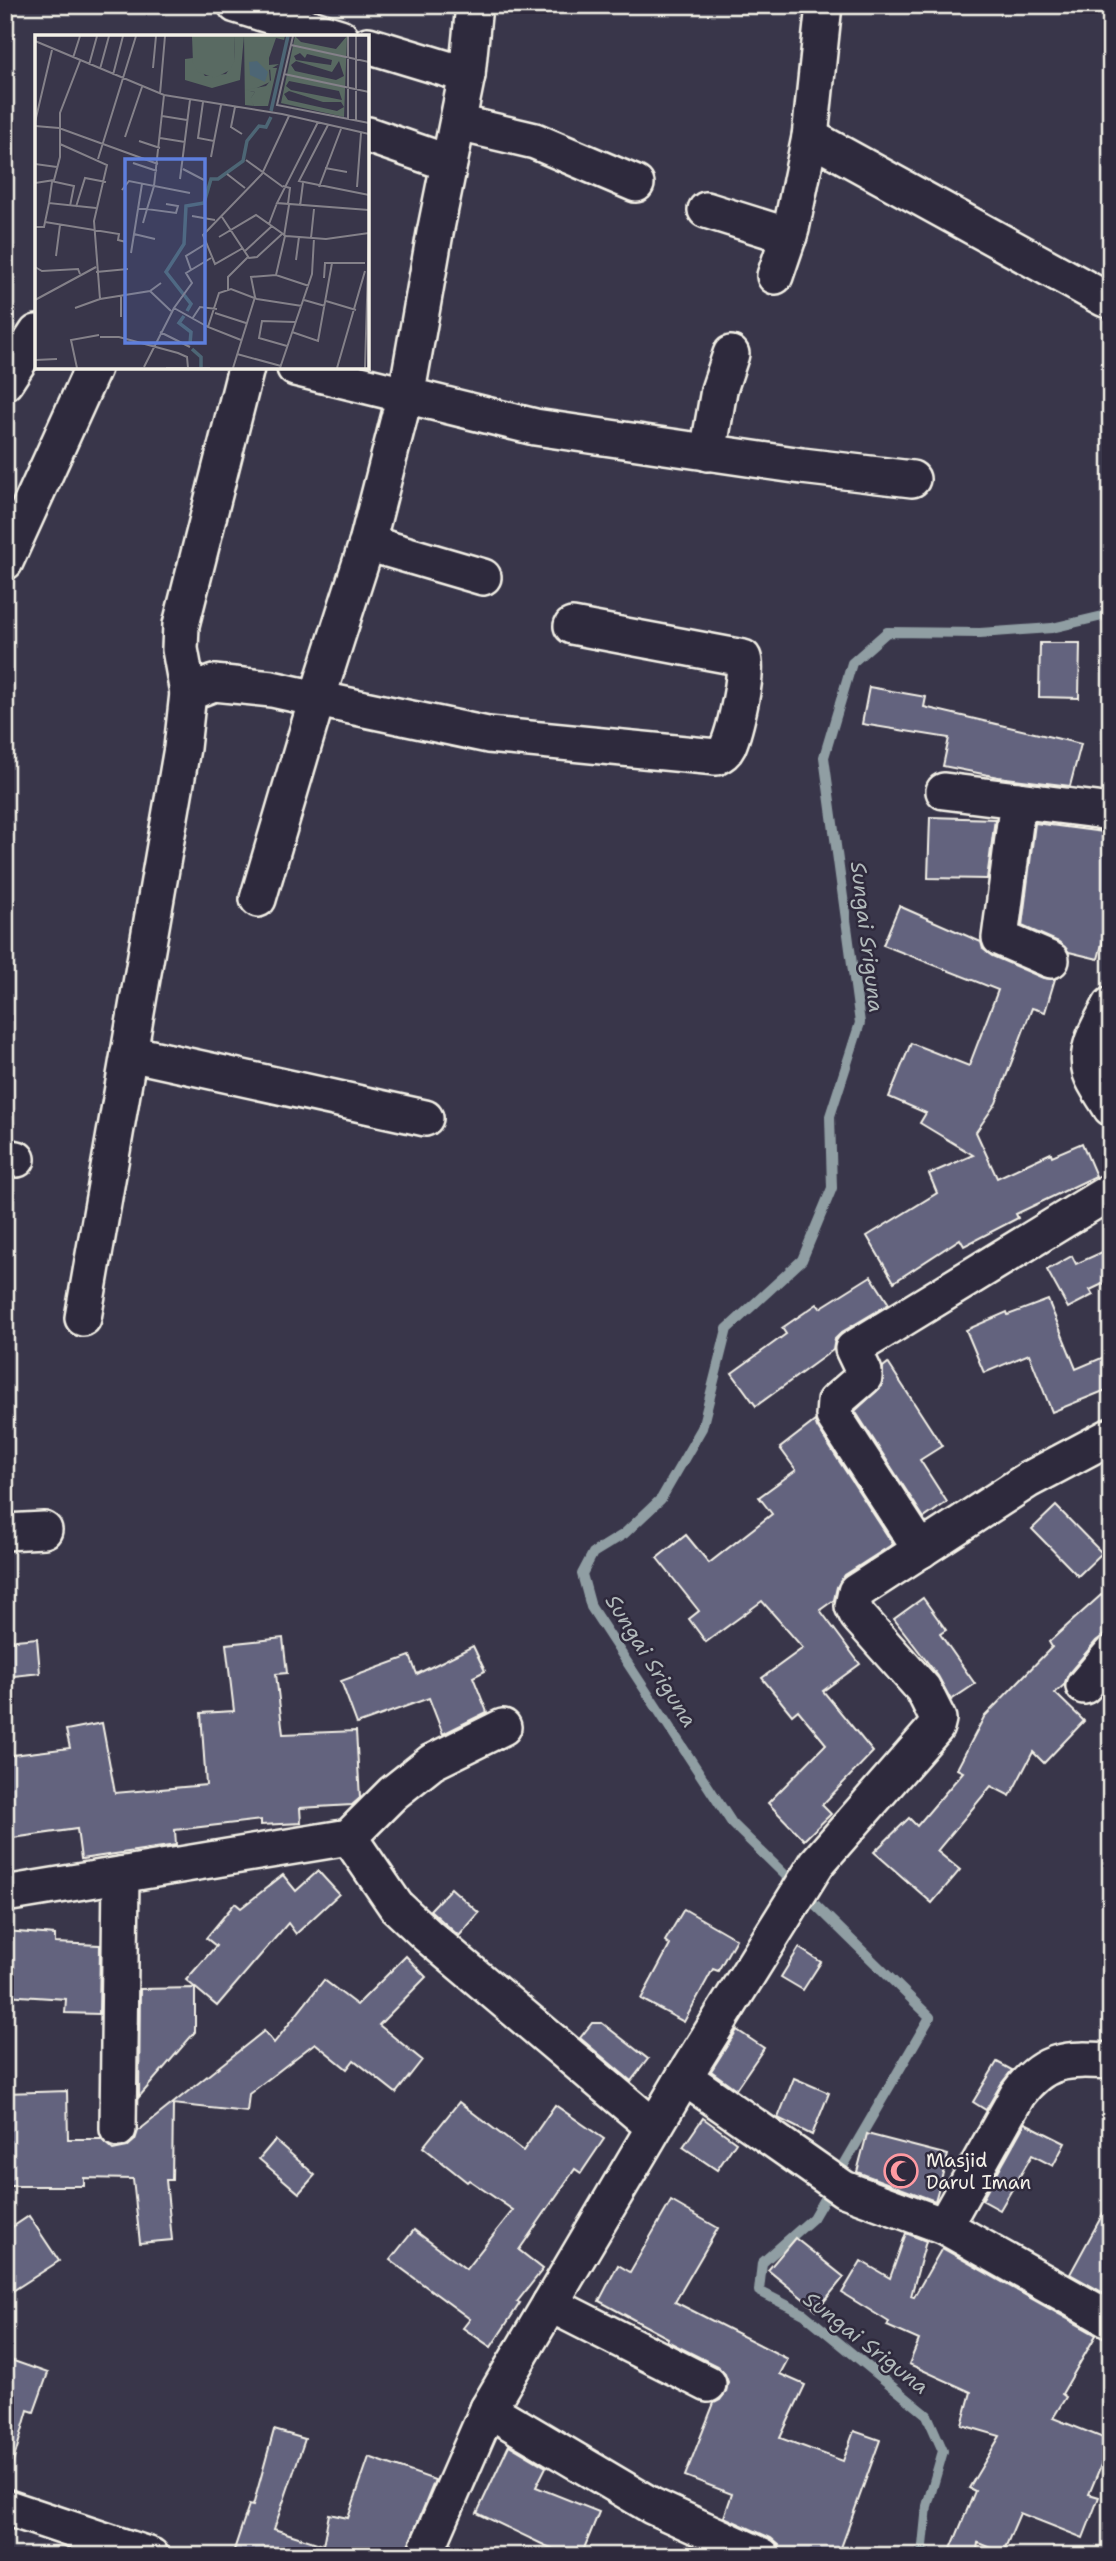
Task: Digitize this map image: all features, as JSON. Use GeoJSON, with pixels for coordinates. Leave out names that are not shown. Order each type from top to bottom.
{"type":"FeatureCollection","features":[{"type":"Feature","properties":{"kind":"street"},"geometry":{"type":"LineString","coordinates":[[236,5],[334,35]]}},
{"type":"Feature","properties":{"kind":"street"},"geometry":{"type":"LineString","coordinates":[[258,899],[317,699],[367,543],[405,396],[467,75],[474,5]]}},
{"type":"Feature","properties":{"kind":"street"},"geometry":{"type":"LineString","coordinates":[[775,275],[789,236],[810,137],[824,5]]}},
{"type":"Feature","properties":{"kind":"street"},"geometry":{"type":"LineString","coordinates":[[369,45],[467,75]]}},
{"type":"Feature","properties":{"kind":"street"},"geometry":{"type":"LineString","coordinates":[[458,123],[535,141],[636,184]]}},
{"type":"Feature","properties":{"kind":"street"},"geometry":{"type":"LineString","coordinates":[[369,135],[449,163]]}},
{"type":"Feature","properties":{"kind":"street"},"geometry":{"type":"LineString","coordinates":[[810,137],[1105,299]]}},
{"type":"Feature","properties":{"kind":"street"},"geometry":{"type":"LineString","coordinates":[[706,210],[789,236]]}},
{"type":"Feature","properties":{"kind":"street"},"geometry":{"type":"LineString","coordinates":[[5,382],[35,336]]}},
{"type":"Feature","properties":{"kind":"street"},"geometry":{"type":"LineString","coordinates":[[708,453],[719,390],[731,354]]}},
{"type":"Feature","properties":{"kind":"street"},"geometry":{"type":"LineString","coordinates":[[5,562],[93,369]]}},
{"type":"Feature","properties":{"kind":"street"},"geometry":{"type":"LineString","coordinates":[[83,1318],[182,748],[188,693],[180,649],[181,625],[246,369]]}},
{"type":"Feature","properties":{"kind":"street"},"geometry":{"type":"LineString","coordinates":[[299,369],[535,427],[708,453],[912,479]]}},
{"type":"Feature","properties":{"kind":"street"},"geometry":{"type":"LineString","coordinates":[[367,543],[484,577]]}},
{"type":"Feature","properties":{"kind":"street"},"geometry":{"type":"LineString","coordinates":[[188,693],[214,683],[272,689],[488,735],[716,757],[728,747],[746,666],[743,658],[572,626]]}},
{"type":"Feature","properties":{"kind":"street"},"geometry":{"type":"LineString","coordinates":[[944,791],[1111,813]]}},
{"type":"Feature","properties":{"kind":"street"},"geometry":{"type":"LineString","coordinates":[[1018,800],[999,935],[1003,941],[1051,960]]}},
{"type":"Feature","properties":{"kind":"street"},"geometry":{"type":"LineString","coordinates":[[1111,1004],[1097,1031],[1090,1054],[1091,1074],[1111,1108]]}},
{"type":"Feature","properties":{"kind":"street"},"geometry":{"type":"LineString","coordinates":[[129,1053],[425,1118]]}},
{"type":"Feature","properties":{"kind":"street"},"geometry":{"type":"LineString","coordinates":[[921,1550],[834,1416],[835,1402],[864,1377],[853,1349],[1111,1191]]}},
{"type":"Feature","properties":{"kind":"street"},"geometry":{"type":"LineString","coordinates":[[424,2556],[488,2409],[684,2077],[817,1863],[936,1727],[938,1719],[923,1689],[858,1616],[853,1606],[856,1592],[1028,1480],[1111,1436]]}},
{"type":"Feature","properties":{"kind":"street"},"geometry":{"type":"LineString","coordinates":[[5,1532],[44,1530]]}},
{"type":"Feature","properties":{"kind":"street"},"geometry":{"type":"LineString","coordinates":[[1084,1686],[1111,1654]]}},
{"type":"Feature","properties":{"kind":"street"},"geometry":{"type":"LineString","coordinates":[[5,1894],[351,1840],[393,1793],[432,1762],[503,1727]]}},
{"type":"Feature","properties":{"kind":"street"},"geometry":{"type":"LineString","coordinates":[[351,1840],[396,1906],[654,2127]]}},
{"type":"Feature","properties":{"kind":"street"},"geometry":{"type":"LineString","coordinates":[[118,2129],[121,1875]]}},
{"type":"Feature","properties":{"kind":"street"},"geometry":{"type":"LineString","coordinates":[[944,2226],[1028,2080],[1054,2063],[1078,2059],[1111,2061]]}},
{"type":"Feature","properties":{"kind":"street"},"geometry":{"type":"LineString","coordinates":[[684,2077],[834,2181],[944,2226],[1111,2320]]}},
{"type":"Feature","properties":{"kind":"street"},"geometry":{"type":"LineString","coordinates":[[550,2304],[708,2384]]}},
{"type":"Feature","properties":{"kind":"street"},"geometry":{"type":"LineString","coordinates":[[488,2409],[652,2505],[762,2556]]}},
{"type":"Feature","properties":{"kind":"street"},"geometry":{"type":"LineString","coordinates":[[5,2507],[151,2556]]}},
{"type":"Feature","properties":{"kind":"building"},"geometry":{"type":"Polygon","coordinates":[[[1040,643],[1080,643],[1079,698],[1039,697],[1040,643]]]}},
{"type":"Feature","properties":{"kind":"building"},"geometry":{"type":"Polygon","coordinates":[[[869,687],[926,697],[924,707],[1081,744],[1070,786],[998,777],[943,766],[949,738],[862,724],[869,687]]]}},
{"type":"Feature","properties":{"kind":"building"},"geometry":{"type":"Polygon","coordinates":[[[930,817],[995,819],[987,879],[928,878],[930,817]]]}},
{"type":"Feature","properties":{"kind":"building"},"geometry":{"type":"Polygon","coordinates":[[[1035,823],[1111,833],[1111,910],[1098,959],[1069,952],[1059,942],[1022,926],[1035,823]]]}},
{"type":"Feature","properties":{"kind":"building"},"geometry":{"type":"Polygon","coordinates":[[[899,906],[981,942],[983,949],[992,956],[1043,978],[1055,979],[1045,1012],[1032,1008],[996,1103],[976,1132],[997,1178],[1051,1153],[1052,1156],[1082,1143],[1096,1176],[1016,1214],[1018,1218],[964,1246],[960,1239],[894,1282],[867,1236],[937,1193],[929,1174],[973,1155],[920,1123],[926,1113],[889,1097],[911,1043],[969,1066],[998,990],[883,945],[899,906]]]}},
{"type":"Feature","properties":{"kind":"building"},"geometry":{"type":"Polygon","coordinates":[[[1111,1248],[1111,1280],[1090,1290],[1093,1295],[1068,1308],[1047,1270],[1072,1256],[1076,1264],[1111,1248]]]}},
{"type":"Feature","properties":{"kind":"building"},"geometry":{"type":"Polygon","coordinates":[[[871,1276],[889,1304],[842,1332],[835,1339],[833,1350],[756,1406],[732,1373],[786,1334],[782,1328],[817,1304],[820,1308],[871,1276]]]}},
{"type":"Feature","properties":{"kind":"building"},"geometry":{"type":"Polygon","coordinates":[[[1048,1300],[1076,1369],[1111,1354],[1111,1388],[1052,1412],[1029,1354],[984,1373],[966,1330],[1007,1312],[1008,1315],[1048,1300]]]}},
{"type":"Feature","properties":{"kind":"building"},"geometry":{"type":"Polygon","coordinates":[[[888,1363],[942,1446],[920,1460],[947,1502],[924,1518],[855,1411],[882,1386],[883,1367],[888,1363]]]}},
{"type":"Feature","properties":{"kind":"building"},"geometry":{"type":"Polygon","coordinates":[[[815,1421],[893,1544],[845,1575],[837,1587],[834,1600],[820,1610],[860,1664],[823,1691],[873,1752],[822,1805],[831,1814],[804,1840],[768,1803],[826,1744],[798,1710],[792,1715],[762,1678],[803,1648],[762,1601],[706,1642],[689,1619],[699,1611],[657,1558],[686,1535],[709,1563],[772,1514],[759,1497],[796,1470],[780,1448],[815,1421]]]}},
{"type":"Feature","properties":{"kind":"building"},"geometry":{"type":"Polygon","coordinates":[[[1056,1506],[1102,1553],[1078,1576],[1032,1529],[1056,1506]]]}},
{"type":"Feature","properties":{"kind":"building"},"geometry":{"type":"Polygon","coordinates":[[[1111,1586],[1111,1634],[1096,1641],[1069,1673],[1064,1685],[1055,1693],[1084,1721],[1044,1763],[1033,1752],[1010,1796],[991,1786],[937,1851],[960,1870],[932,1903],[874,1852],[909,1818],[917,1826],[963,1772],[957,1769],[984,1717],[1052,1647],[1049,1642],[1111,1586]]]}},
{"type":"Feature","properties":{"kind":"building"},"geometry":{"type":"Polygon","coordinates":[[[923,1598],[946,1630],[940,1634],[975,1684],[951,1700],[938,1676],[894,1619],[923,1598]]]}},
{"type":"Feature","properties":{"kind":"building"},"geometry":{"type":"Polygon","coordinates":[[[37,1638],[40,1673],[5,1677],[5,1641],[37,1638]]]}},
{"type":"Feature","properties":{"kind":"building"},"geometry":{"type":"Polygon","coordinates":[[[283,1638],[287,1673],[276,1674],[283,1734],[356,1731],[360,1798],[352,1805],[300,1808],[301,1823],[261,1825],[261,1820],[175,1830],[176,1845],[81,1859],[77,1829],[5,1839],[5,1756],[70,1748],[66,1730],[102,1723],[115,1793],[206,1785],[201,1713],[234,1711],[226,1644],[283,1638]]]}},
{"type":"Feature","properties":{"kind":"building"},"geometry":{"type":"Polygon","coordinates":[[[473,1646],[485,1671],[473,1677],[487,1712],[443,1734],[429,1698],[357,1724],[341,1681],[410,1656],[417,1674],[473,1646]]]}},
{"type":"Feature","properties":{"kind":"building"},"geometry":{"type":"Polygon","coordinates":[[[318,1871],[339,1894],[296,1934],[288,1923],[217,2006],[186,1980],[216,1946],[206,1938],[235,1903],[241,1908],[283,1875],[296,1891],[318,1871]]]}},
{"type":"Feature","properties":{"kind":"building"},"geometry":{"type":"Polygon","coordinates":[[[451,1888],[479,1913],[459,1936],[430,1910],[451,1888]]]}},
{"type":"Feature","properties":{"kind":"building"},"geometry":{"type":"Polygon","coordinates":[[[684,1909],[736,1939],[718,1971],[713,1969],[684,2022],[641,1999],[670,1945],[665,1941],[684,1909]]]}},
{"type":"Feature","properties":{"kind":"building"},"geometry":{"type":"Polygon","coordinates":[[[5,1931],[55,1935],[55,1943],[100,1945],[99,2014],[65,2013],[66,1999],[5,1995],[5,1931]]]}},
{"type":"Feature","properties":{"kind":"building"},"geometry":{"type":"Polygon","coordinates":[[[799,1948],[821,1962],[803,1990],[781,1977],[799,1948]]]}},
{"type":"Feature","properties":{"kind":"building"},"geometry":{"type":"Polygon","coordinates":[[[406,1956],[426,1977],[379,2025],[422,2060],[396,2093],[354,2060],[347,2069],[315,2043],[249,2094],[247,2112],[173,2104],[172,2180],[166,2180],[172,2240],[140,2243],[133,2179],[84,2178],[84,2186],[5,2186],[5,2093],[67,2091],[68,2139],[101,2139],[113,2150],[127,2147],[135,2140],[138,2131],[264,2031],[274,2043],[324,1980],[357,2005],[406,1956]]]}},
{"type":"Feature","properties":{"kind":"building"},"geometry":{"type":"Polygon","coordinates":[[[195,1988],[195,2032],[139,2097],[140,1989],[195,1988]]]}},
{"type":"Feature","properties":{"kind":"building"},"geometry":{"type":"Polygon","coordinates":[[[592,2023],[602,2023],[648,2059],[631,2081],[580,2038],[592,2023]]]}},
{"type":"Feature","properties":{"kind":"building"},"geometry":{"type":"Polygon","coordinates":[[[737,2030],[764,2048],[736,2089],[711,2071],[737,2030]]]}},
{"type":"Feature","properties":{"kind":"building"},"geometry":{"type":"Polygon","coordinates":[[[997,2062],[1012,2070],[986,2110],[973,2102],[997,2062]]]}},
{"type":"Feature","properties":{"kind":"building"},"geometry":{"type":"Polygon","coordinates":[[[794,2078],[829,2093],[812,2135],[778,2118],[794,2078]]]}},
{"type":"Feature","properties":{"kind":"building"},"geometry":{"type":"Polygon","coordinates":[[[459,2102],[523,2151],[555,2105],[604,2139],[581,2173],[575,2169],[519,2250],[543,2269],[517,2302],[520,2303],[491,2347],[463,2328],[470,2319],[390,2260],[414,2230],[466,2269],[513,2210],[469,2180],[467,2182],[423,2147],[459,2102]]]}},
{"type":"Feature","properties":{"kind":"building"},"geometry":{"type":"Polygon","coordinates":[[[703,2118],[736,2142],[717,2170],[683,2147],[703,2118]]]}},
{"type":"Feature","properties":{"kind":"building"},"geometry":{"type":"Polygon","coordinates":[[[1025,2123],[1065,2143],[1053,2166],[1032,2155],[1000,2210],[982,2200],[1025,2123]]]}},
{"type":"Feature","properties":{"kind":"building","name":"Masjid Darul Iman"},"geometry":{"type":"Polygon","coordinates":[[[867,2134],[948,2155],[935,2201],[857,2172],[867,2134]]]}},
{"type":"Feature","properties":{"kind":"building"},"geometry":{"type":"Polygon","coordinates":[[[275,2140],[315,2175],[299,2193],[259,2159],[275,2140]]]}},
{"type":"Feature","properties":{"kind":"building"},"geometry":{"type":"Polygon","coordinates":[[[1111,2199],[1111,2297],[1070,2274],[1111,2199]]]}},
{"type":"Feature","properties":{"kind":"building"},"geometry":{"type":"Polygon","coordinates":[[[671,2201],[718,2228],[675,2302],[788,2359],[780,2374],[805,2385],[780,2438],[843,2461],[854,2431],[880,2440],[838,2556],[782,2556],[779,2545],[771,2538],[724,2517],[732,2494],[685,2476],[714,2403],[726,2392],[728,2382],[725,2374],[717,2366],[667,2341],[668,2338],[599,2301],[618,2265],[630,2272],[671,2201]]]}},
{"type":"Feature","properties":{"kind":"building"},"geometry":{"type":"Polygon","coordinates":[[[29,2216],[59,2261],[5,2296],[5,2232],[29,2216]]]}},
{"type":"Feature","properties":{"kind":"building"},"geometry":{"type":"Polygon","coordinates":[[[906,2233],[926,2241],[911,2296],[914,2297],[942,2248],[1096,2335],[1062,2394],[1066,2397],[1053,2418],[1111,2441],[1089,2494],[1099,2497],[1083,2538],[1020,2513],[1003,2553],[978,2543],[976,2556],[948,2556],[975,2491],[969,2488],[1000,2436],[962,2425],[971,2392],[909,2364],[919,2340],[887,2326],[889,2322],[842,2293],[861,2261],[890,2278],[906,2233]]]}},
{"type":"Feature","properties":{"kind":"building"},"geometry":{"type":"Polygon","coordinates":[[[795,2238],[844,2277],[817,2310],[768,2270],[795,2238]]]}},
{"type":"Feature","properties":{"kind":"building"},"geometry":{"type":"Polygon","coordinates":[[[5,2358],[48,2373],[34,2412],[28,2410],[12,2466],[5,2465],[5,2358]]]}},
{"type":"Feature","properties":{"kind":"building"},"geometry":{"type":"Polygon","coordinates":[[[274,2430],[305,2439],[274,2529],[323,2545],[329,2514],[348,2518],[369,2457],[435,2480],[404,2556],[232,2556],[249,2505],[253,2506],[274,2430]]]}},
{"type":"Feature","properties":{"kind":"building"},"geometry":{"type":"Polygon","coordinates":[[[509,2445],[546,2467],[536,2487],[599,2512],[581,2556],[571,2556],[546,2546],[477,2513],[509,2445]]]}},
{"type":"Feature","properties":{"kind":"waterway","name":"Sungai Sriguna"},"geometry":{"type":"LineString","coordinates":[[922,2556],[927,2506],[943,2451],[927,2415],[804,2314],[759,2291],[762,2263],[813,2218],[930,2017],[732,1823],[591,1607],[582,1574],[593,1553],[624,1534],[661,1499],[702,1428],[727,1329],[802,1260],[832,1188],[830,1116],[860,1023],[824,757],[852,663],[887,632],[980,633],[1052,628],[1111,614]]}},
{"type":"Feature","properties":{"kind":"place","name":"Masjid Darul Iman"},"geometry":{"type":"Point","coordinates":[901,2171]}}]}
